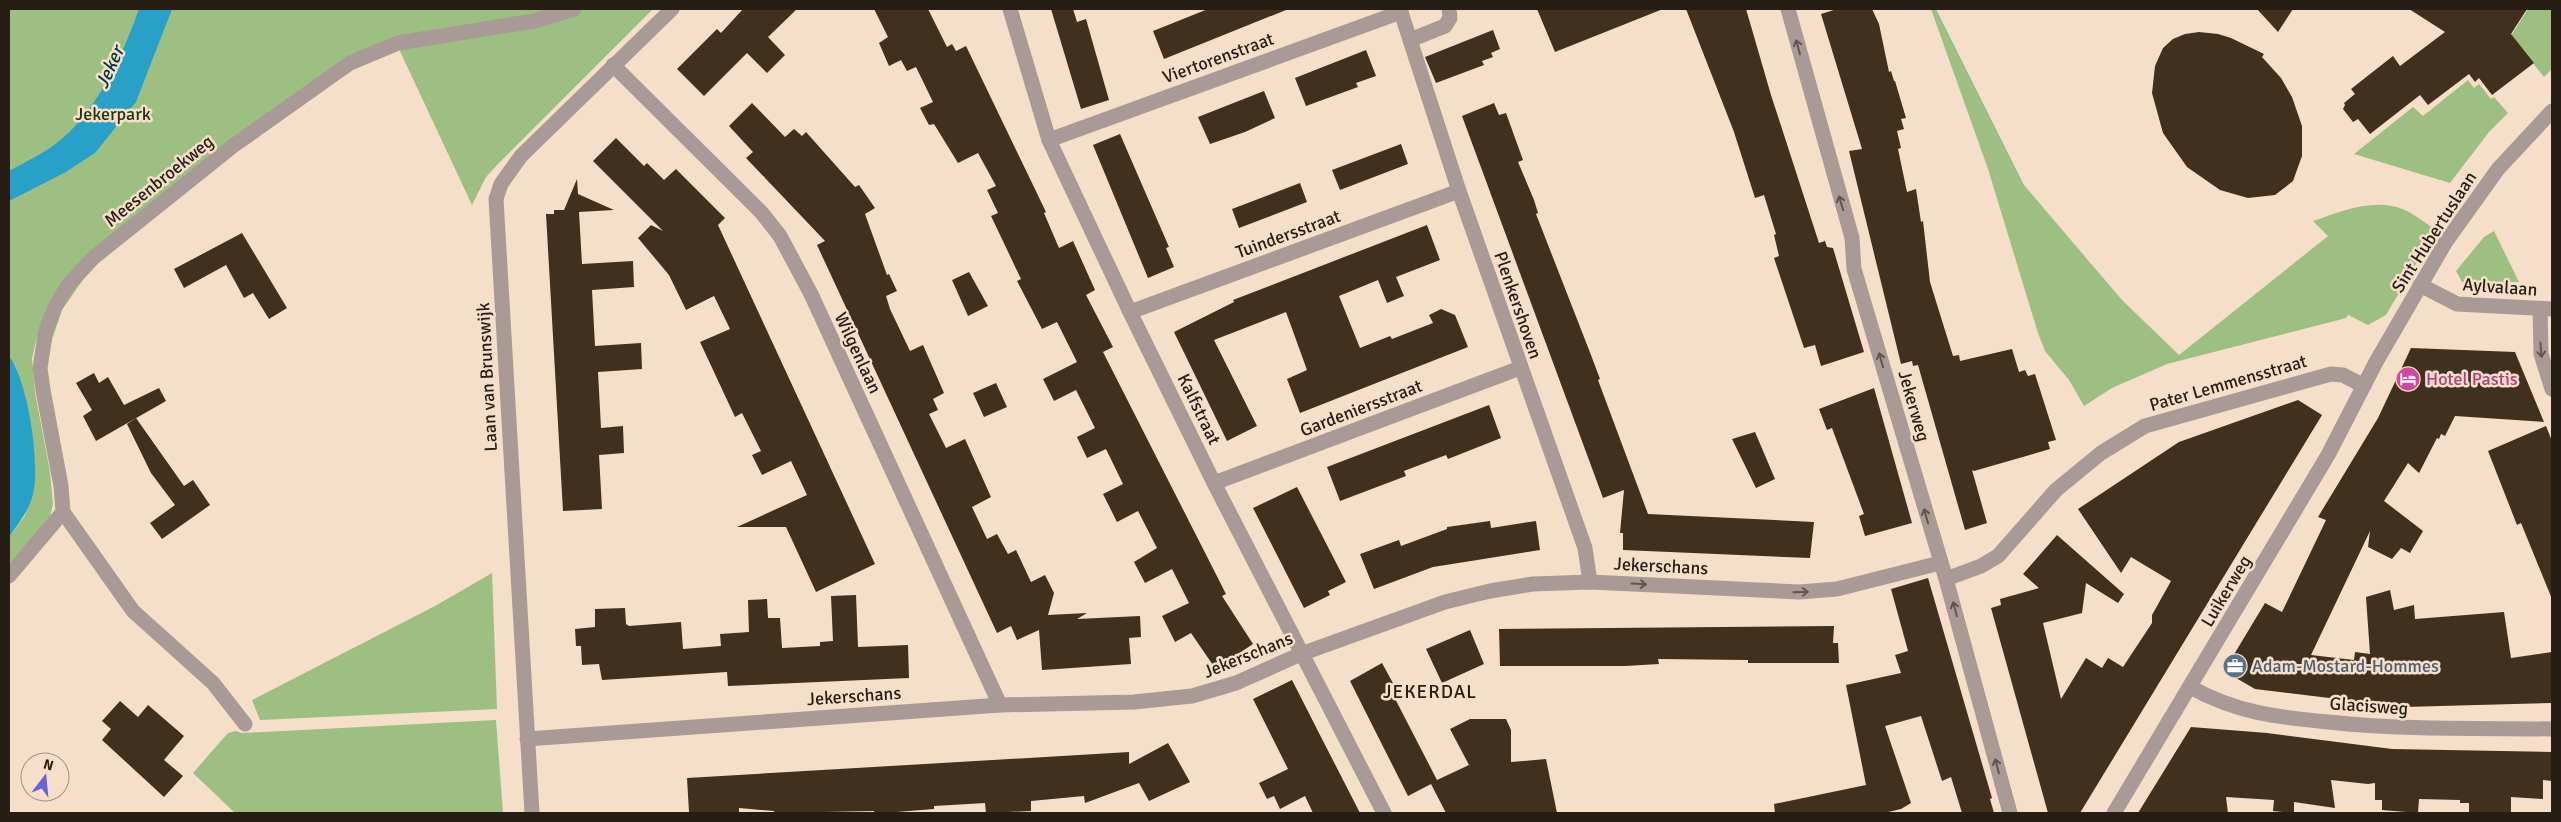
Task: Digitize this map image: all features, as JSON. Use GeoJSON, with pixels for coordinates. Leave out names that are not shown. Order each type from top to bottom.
{"type":"FeatureCollection","features":[{"type":"Feature","properties":{"kind":"street","name":"Meesenbroekweg"},"geometry":{"type":"LineString","coordinates":[[63,512],[61,486],[45,406],[40,368],[46,330],[55,307],[68,285],[93,258],[233,146],[350,63],[398,43],[534,21],[574,9]]}},
{"type":"Feature","properties":{"kind":"street","name":"Laan van Brunswijk"},"geometry":{"type":"LineString","coordinates":[[532,813],[496,199],[501,184],[521,156],[672,9]]}},
{"type":"Feature","properties":{"kind":"street","name":"Kalfstraat"},"geometry":{"type":"LineString","coordinates":[[1010,9],[1049,140],[1130,312],[1214,483],[1384,813]]}},
{"type":"Feature","properties":{"kind":"street"},"geometry":{"type":"LineString","coordinates":[[1410,40],[1445,26],[1450,18],[1449,9]]}},
{"type":"Feature","properties":{"kind":"street","name":"Jekerweg"},"geometry":{"type":"LineString","coordinates":[[1788,9],[1852,238],[1854,269],[1946,579],[2010,813]]}},
{"type":"Feature","properties":{"kind":"street","name":"Viertorenstraat"},"geometry":{"type":"LineString","coordinates":[[1049,140],[1400,10]]}},
{"type":"Feature","properties":{"kind":"street","name":"Plenkershoven"},"geometry":{"type":"LineString","coordinates":[[1400,10],[1459,191],[1585,548],[1590,582]]}},
{"type":"Feature","properties":{"kind":"street","name":"Wilgenlaan"},"geometry":{"type":"LineString","coordinates":[[613,65],[739,187],[780,236],[811,294],[1000,704]]}},
{"type":"Feature","properties":{"kind":"street","name":"Sint Hubertuslaan"},"geometry":{"type":"LineString","coordinates":[[2364,386],[2444,243],[2479,195],[2525,138],[2552,111]]}},
{"type":"Feature","properties":{"kind":"street","name":"Tuindersstraat"},"geometry":{"type":"LineString","coordinates":[[1130,312],[1459,191]]}},
{"type":"Feature","properties":{"kind":"street","name":"Aylvalaan"},"geometry":{"type":"LineString","coordinates":[[2420,285],[2458,304],[2546,309]]}},
{"type":"Feature","properties":{"kind":"street"},"geometry":{"type":"LineString","coordinates":[[2546,309],[2541,354],[2552,389]]}},
{"type":"Feature","properties":{"kind":"street","name":"Gardeniersstraat"},"geometry":{"type":"LineString","coordinates":[[1214,483],[1520,368]]}},
{"type":"Feature","properties":{"kind":"street","name":"Pater Lemmensstraat"},"geometry":{"type":"LineString","coordinates":[[1946,579],[1981,566],[1998,556],[2056,490],[2101,453],[2145,426],[2331,374],[2343,375],[2364,386]]}},
{"type":"Feature","properties":{"kind":"street","name":"Luikerweg"},"geometry":{"type":"LineString","coordinates":[[2114,813],[2328,455],[2364,386]]}},
{"type":"Feature","properties":{"kind":"street"},"geometry":{"type":"LineString","coordinates":[[9,576],[63,512],[133,611],[212,683],[245,724]]}},
{"type":"Feature","properties":{"kind":"street","name":"Jekerschans"},"geometry":{"type":"LineString","coordinates":[[527,739],[1000,704],[1134,702],[1192,696],[1236,683],[1301,654],[1463,597],[1533,584],[1590,582],[1799,592],[1837,590],[1940,563]]}},
{"type":"Feature","properties":{"kind":"street","name":"Glacisweg"},"geometry":{"type":"LineString","coordinates":[[2190,687],[2212,699],[2236,708],[2287,718],[2384,728],[2552,729]]}},
{"type":"Feature","properties":{"kind":"green space","name":"Jekerpark"},"geometry":{"type":"Polygon","coordinates":[[[9,9],[653,9],[497,165],[486,177],[472,205],[398,47],[369,59],[228,155],[111,251],[89,271],[62,310],[53,337],[37,337],[32,359],[35,392],[50,472],[53,504],[50,517],[9,569],[9,537],[24,517],[34,492],[35,466],[25,395],[16,367],[9,356],[9,9]]]}},
{"type":"Feature","properties":{"kind":"green space"},"geometry":{"type":"Polygon","coordinates":[[[1931,9],[1936,9],[2024,185],[2122,300],[2179,355],[2328,236],[2313,221],[2348,209],[2384,205],[2407,211],[2436,230],[2386,315],[2368,325],[2348,315],[2346,318],[2167,364],[2112,388],[2084,406],[2069,380],[2045,351],[2038,333],[1988,169],[1931,9]]]}},
{"type":"Feature","properties":{"kind":"green space"},"geometry":{"type":"Polygon","coordinates":[[[2528,9],[2552,9],[2552,69],[2544,77],[2511,36],[2528,9]]]}},
{"type":"Feature","properties":{"kind":"green space"},"geometry":{"type":"Polygon","coordinates":[[[2468,80],[2474,88],[2479,84],[2491,99],[2494,97],[2508,113],[2489,132],[2450,183],[2354,154],[2413,107],[2423,116],[2468,80]]]}},
{"type":"Feature","properties":{"kind":"green space"},"geometry":{"type":"Polygon","coordinates":[[[2494,231],[2519,282],[2462,282],[2456,271],[2484,237],[2494,231]]]}},
{"type":"Feature","properties":{"kind":"green space"},"geometry":{"type":"Polygon","coordinates":[[[492,573],[497,709],[260,720],[252,700],[435,606],[492,573]]]}},
{"type":"Feature","properties":{"kind":"green space"},"geometry":{"type":"Polygon","coordinates":[[[496,720],[503,813],[235,813],[193,773],[228,733],[236,731],[242,733],[496,720]]]}},
{"type":"Feature","properties":{"kind":"water"},"geometry":{"type":"Polygon","coordinates":[[[139,9],[172,9],[136,102],[95,153],[64,173],[9,201],[9,171],[52,147],[77,124],[109,78],[126,43],[139,9]]]}},
{"type":"Feature","properties":{"kind":"water"},"geometry":{"type":"Polygon","coordinates":[[[9,356],[16,367],[27,401],[35,460],[35,477],[30,503],[9,537],[9,356]]]}},
{"type":"Feature","properties":{"kind":"building"},"geometry":{"type":"Polygon","coordinates":[[[743,9],[797,9],[768,37],[785,55],[767,73],[747,53],[704,96],[677,69],[717,29],[721,33],[743,9]]]}},
{"type":"Feature","properties":{"kind":"building"},"geometry":{"type":"Polygon","coordinates":[[[874,9],[928,9],[947,47],[952,44],[956,51],[966,46],[1046,212],[1044,213],[1059,248],[1073,241],[1095,290],[1086,295],[1113,347],[1103,352],[1226,594],[1222,596],[1253,644],[1241,652],[1243,654],[1217,671],[1191,633],[1175,642],[1162,616],[1189,603],[1172,569],[1145,583],[1134,562],[1157,548],[1138,511],[1117,522],[1103,494],[1123,484],[1106,449],[1087,458],[1077,437],[1095,428],[1076,390],[1054,401],[1043,379],[1077,362],[1057,322],[1042,329],[1017,281],[1021,279],[991,216],[998,213],[987,190],[996,186],[978,153],[958,163],[934,124],[929,125],[920,108],[933,102],[916,67],[907,71],[901,60],[889,66],[879,43],[888,37],[874,9]]]}},
{"type":"Feature","properties":{"kind":"building"},"geometry":{"type":"Polygon","coordinates":[[[1051,9],[1073,9],[1077,22],[1086,19],[1109,100],[1081,109],[1051,9]]]}},
{"type":"Feature","properties":{"kind":"building"},"geometry":{"type":"Polygon","coordinates":[[[1208,9],[1286,10],[1164,59],[1153,31],[1208,9]]]}},
{"type":"Feature","properties":{"kind":"building"},"geometry":{"type":"Polygon","coordinates":[[[1537,9],[1663,9],[1555,52],[1537,9]]]}},
{"type":"Feature","properties":{"kind":"building"},"geometry":{"type":"Polygon","coordinates":[[[1686,9],[1746,9],[1771,95],[1819,243],[1825,241],[1827,247],[1833,248],[1864,352],[1821,366],[1815,345],[1804,348],[1774,258],[1779,256],[1774,235],[1776,234],[1764,195],[1755,198],[1734,132],[1686,9]]]}},
{"type":"Feature","properties":{"kind":"building"},"geometry":{"type":"Polygon","coordinates":[[[1837,9],[1872,9],[1879,24],[1889,72],[1891,71],[1895,81],[1906,118],[1901,119],[1904,129],[1897,131],[1901,148],[1898,149],[1907,192],[1916,189],[1921,222],[1923,221],[1930,282],[1953,356],[1959,355],[1960,361],[2012,349],[2019,372],[2025,370],[2028,376],[2035,374],[2056,440],[2048,442],[2050,449],[1972,470],[1987,523],[1965,530],[1918,365],[1913,366],[1912,361],[1901,364],[1849,151],[1862,149],[1821,14],[1837,9]]]}},
{"type":"Feature","properties":{"kind":"building"},"geometry":{"type":"Polygon","coordinates":[[[2257,9],[2293,9],[2278,32],[2257,9]]]}},
{"type":"Feature","properties":{"kind":"building"},"geometry":{"type":"Polygon","coordinates":[[[2409,9],[2527,9],[2511,34],[2534,63],[2492,95],[2479,78],[2475,82],[2469,74],[2428,105],[2420,95],[2370,134],[2358,119],[2353,122],[2343,109],[2344,103],[2355,94],[2351,89],[2393,56],[2400,66],[2445,32],[2409,9]]]}},
{"type":"Feature","properties":{"kind":"building"},"geometry":{"type":"Polygon","coordinates":[[[1493,30],[1500,49],[1491,53],[1493,57],[1482,61],[1484,65],[1436,83],[1425,57],[1493,30]]]}},
{"type":"Feature","properties":{"kind":"building"},"geometry":{"type":"Polygon","coordinates":[[[2199,32],[2218,34],[2231,38],[2264,54],[2262,57],[2281,78],[2292,97],[2302,126],[2302,156],[2293,181],[2275,195],[2248,198],[2220,190],[2187,167],[2163,133],[2152,93],[2155,66],[2163,48],[2173,39],[2185,34],[2199,32]]]}},
{"type":"Feature","properties":{"kind":"building"},"geometry":{"type":"Polygon","coordinates":[[[1366,50],[1376,76],[1356,83],[1358,87],[1306,106],[1295,78],[1366,50]]]}},
{"type":"Feature","properties":{"kind":"building"},"geometry":{"type":"Polygon","coordinates":[[[1264,91],[1275,118],[1245,132],[1210,144],[1198,117],[1264,91]]]}},
{"type":"Feature","properties":{"kind":"building"},"geometry":{"type":"Polygon","coordinates":[[[752,103],[785,137],[794,129],[802,136],[806,132],[855,187],[859,185],[875,208],[865,214],[887,275],[889,274],[897,291],[886,296],[890,309],[910,351],[923,345],[944,393],[933,399],[938,410],[929,414],[946,448],[965,439],[991,497],[972,507],[987,539],[997,534],[1008,554],[1016,550],[1031,582],[1045,575],[1054,593],[1048,615],[1087,613],[1077,619],[1140,616],[1141,637],[1129,638],[1131,664],[1042,670],[1039,630],[1017,640],[1011,626],[997,633],[817,245],[825,241],[746,158],[753,152],[729,126],[752,103]]]}},
{"type":"Feature","properties":{"kind":"building"},"geometry":{"type":"Polygon","coordinates":[[[1494,103],[1499,115],[1506,113],[1523,160],[1518,162],[1534,200],[1538,213],[1536,214],[1600,379],[1598,380],[1648,514],[1814,522],[1810,558],[1623,550],[1623,533],[1620,533],[1624,490],[1603,498],[1462,116],[1494,103]]]}},
{"type":"Feature","properties":{"kind":"building"},"geometry":{"type":"Polygon","coordinates":[[[1120,134],[1169,247],[1166,248],[1174,267],[1148,278],[1093,145],[1120,134]]]}},
{"type":"Feature","properties":{"kind":"building"},"geometry":{"type":"Polygon","coordinates":[[[616,138],[644,166],[647,163],[664,180],[676,169],[725,218],[718,225],[875,564],[816,592],[786,527],[737,527],[807,495],[791,461],[762,475],[752,455],[761,451],[742,413],[735,417],[700,342],[730,329],[714,296],[686,310],[669,275],[638,238],[651,225],[663,231],[593,161],[616,138]]]}},
{"type":"Feature","properties":{"kind":"building"},"geometry":{"type":"Polygon","coordinates":[[[1401,144],[1408,164],[1340,190],[1332,170],[1401,144]]]}},
{"type":"Feature","properties":{"kind":"building"},"geometry":{"type":"Polygon","coordinates":[[[577,179],[578,194],[614,210],[579,212],[582,264],[633,261],[634,287],[592,290],[595,346],[641,343],[642,369],[598,372],[601,428],[623,426],[624,453],[599,455],[602,509],[563,511],[546,214],[554,214],[554,210],[564,210],[577,179]]]}},
{"type":"Feature","properties":{"kind":"building"},"geometry":{"type":"Polygon","coordinates":[[[1300,183],[1307,202],[1239,228],[1232,209],[1300,183]]]}},
{"type":"Feature","properties":{"kind":"building"},"geometry":{"type":"Polygon","coordinates":[[[1427,225],[1440,260],[1396,277],[1404,296],[1387,303],[1378,280],[1339,296],[1360,348],[1390,336],[1392,339],[1433,323],[1429,315],[1441,309],[1455,315],[1468,347],[1300,413],[1287,379],[1307,370],[1286,312],[1214,340],[1257,426],[1227,441],[1174,332],[1234,302],[1233,300],[1427,225]]]}},
{"type":"Feature","properties":{"kind":"building"},"geometry":{"type":"Polygon","coordinates":[[[242,233],[287,308],[269,319],[253,293],[244,298],[226,265],[184,288],[174,269],[242,233]]]}},
{"type":"Feature","properties":{"kind":"building"},"geometry":{"type":"Polygon","coordinates":[[[969,272],[988,306],[968,316],[952,280],[969,272]]]}},
{"type":"Feature","properties":{"kind":"building"},"geometry":{"type":"Polygon","coordinates":[[[2411,348],[2515,352],[2544,422],[2455,416],[2445,436],[2441,434],[2439,439],[2437,438],[2419,473],[2408,463],[2384,501],[2423,531],[2410,553],[2401,548],[2392,559],[2368,547],[2370,531],[2311,655],[2354,660],[2355,652],[2370,654],[2366,597],[2390,590],[2394,610],[2414,605],[2415,619],[2504,612],[2511,658],[2552,652],[2552,703],[2404,707],[2255,689],[2224,671],[2265,603],[2282,612],[2326,520],[2318,517],[2378,418],[2411,348]]]}},
{"type":"Feature","properties":{"kind":"building"},"geometry":{"type":"Polygon","coordinates":[[[94,373],[99,383],[108,377],[124,405],[159,388],[166,401],[96,441],[83,416],[92,410],[76,383],[94,373]]]}},
{"type":"Feature","properties":{"kind":"building"},"geometry":{"type":"Polygon","coordinates":[[[996,383],[1007,407],[984,417],[973,393],[996,383]]]}},
{"type":"Feature","properties":{"kind":"building"},"geometry":{"type":"Polygon","coordinates":[[[1874,388],[1912,523],[1865,536],[1859,516],[1864,514],[1832,428],[1827,430],[1819,409],[1874,388]]]}},
{"type":"Feature","properties":{"kind":"building"},"geometry":{"type":"Polygon","coordinates":[[[2298,400],[2322,415],[2080,813],[2048,813],[1991,608],[2001,605],[2000,599],[2039,588],[2023,574],[2057,535],[2124,594],[2118,603],[2086,583],[2082,613],[2043,623],[2061,699],[2086,658],[2102,668],[2108,658],[2123,667],[2152,623],[2152,615],[2171,581],[2131,557],[2121,573],[2078,509],[2179,442],[2298,400]]]}},
{"type":"Feature","properties":{"kind":"building"},"geometry":{"type":"Polygon","coordinates":[[[1489,405],[1501,438],[1448,459],[1446,455],[1404,471],[1406,476],[1340,501],[1327,467],[1489,405]]]}},
{"type":"Feature","properties":{"kind":"building"},"geometry":{"type":"Polygon","coordinates":[[[136,418],[184,486],[193,480],[210,505],[162,539],[150,523],[175,505],[151,473],[127,424],[136,418]]]}},
{"type":"Feature","properties":{"kind":"building"},"geometry":{"type":"Polygon","coordinates":[[[2546,426],[2552,441],[2552,599],[2521,523],[2517,525],[2488,451],[2546,426]]]}},
{"type":"Feature","properties":{"kind":"building"},"geometry":{"type":"Polygon","coordinates":[[[1755,432],[1775,479],[1756,488],[1732,439],[1755,432]]]}},
{"type":"Feature","properties":{"kind":"building"},"geometry":{"type":"Polygon","coordinates":[[[1297,487],[1346,582],[1328,591],[1330,595],[1304,608],[1253,508],[1297,487]]]}},
{"type":"Feature","properties":{"kind":"building"},"geometry":{"type":"Polygon","coordinates":[[[1490,521],[1491,528],[1536,521],[1540,550],[1433,567],[1374,589],[1360,554],[1399,540],[1401,546],[1447,529],[1447,527],[1490,521]]]}},
{"type":"Feature","properties":{"kind":"building"},"geometry":{"type":"Polygon","coordinates":[[[1928,578],[1992,798],[1990,799],[1994,813],[1962,813],[1951,777],[1942,781],[1921,716],[1885,726],[1911,803],[1901,809],[1884,813],[1775,813],[1774,804],[1866,785],[1846,685],[1901,673],[1895,655],[1908,651],[1891,589],[1928,578]]]}},
{"type":"Feature","properties":{"kind":"building"},"geometry":{"type":"Polygon","coordinates":[[[856,595],[858,647],[908,645],[909,678],[728,686],[727,672],[602,680],[599,664],[582,665],[581,646],[576,646],[575,629],[595,627],[595,609],[625,608],[626,624],[629,626],[681,622],[683,649],[721,646],[720,634],[749,632],[748,600],[767,599],[768,618],[780,618],[782,648],[820,646],[820,642],[833,641],[831,596],[856,595]]]}},
{"type":"Feature","properties":{"kind":"building"},"geometry":{"type":"Polygon","coordinates":[[[1834,626],[1833,643],[1838,643],[1839,663],[1748,663],[1748,660],[1658,659],[1659,664],[1625,666],[1500,666],[1499,629],[1834,626]]]}},
{"type":"Feature","properties":{"kind":"building"},"geometry":{"type":"Polygon","coordinates":[[[1470,630],[1484,664],[1442,683],[1426,649],[1470,630]]]}},
{"type":"Feature","properties":{"kind":"building"},"geometry":{"type":"Polygon","coordinates":[[[1382,663],[1394,685],[1389,687],[1437,780],[1469,765],[1450,729],[1470,719],[1506,719],[1511,730],[1511,762],[1546,759],[1557,813],[1446,813],[1431,784],[1408,796],[1350,681],[1382,663]]]}},
{"type":"Feature","properties":{"kind":"building"},"geometry":{"type":"Polygon","coordinates":[[[1292,680],[1360,813],[1313,813],[1305,796],[1280,809],[1274,796],[1267,799],[1259,783],[1288,769],[1253,699],[1292,680]]]}},
{"type":"Feature","properties":{"kind":"building"},"geometry":{"type":"Polygon","coordinates":[[[120,701],[138,717],[148,705],[184,736],[164,760],[183,776],[164,797],[102,740],[111,729],[102,721],[120,701]]]}},
{"type":"Feature","properties":{"kind":"building"},"geometry":{"type":"Polygon","coordinates":[[[2191,727],[2267,733],[2392,749],[2552,752],[2552,781],[2543,780],[2543,799],[2511,797],[2511,813],[2469,813],[2469,803],[2460,803],[2460,800],[2419,799],[2418,813],[2382,810],[2382,800],[2375,800],[2375,783],[2331,780],[2335,808],[2294,802],[2294,813],[2273,811],[2274,800],[2226,797],[2228,813],[2138,813],[2191,727]]]}},
{"type":"Feature","properties":{"kind":"building"},"geometry":{"type":"Polygon","coordinates":[[[1168,743],[1190,782],[1149,801],[1139,783],[1085,803],[1084,796],[1031,801],[1031,811],[986,813],[985,803],[934,806],[934,809],[884,813],[874,813],[874,811],[774,813],[774,811],[739,808],[739,813],[689,812],[687,778],[1129,752],[1129,764],[1168,743]]]}},
{"type":"Feature","properties":{"kind":"place","name":"Hotel Pastis"},"geometry":{"type":"Point","coordinates":[2408,379]}},
{"type":"Feature","properties":{"kind":"place","name":"Adam-Mostard-Hommes"},"geometry":{"type":"Point","coordinates":[2235,666]}},
{"type":"Feature","properties":{"kind":"district","name":"JEKERDAL"},"geometry":{"type":"Point","coordinates":[1430,691]}},
{"type":"Feature","properties":{"kind":"water label","name":"Jeker"},"geometry":{"type":"Point","coordinates":[109,67]}}]}
